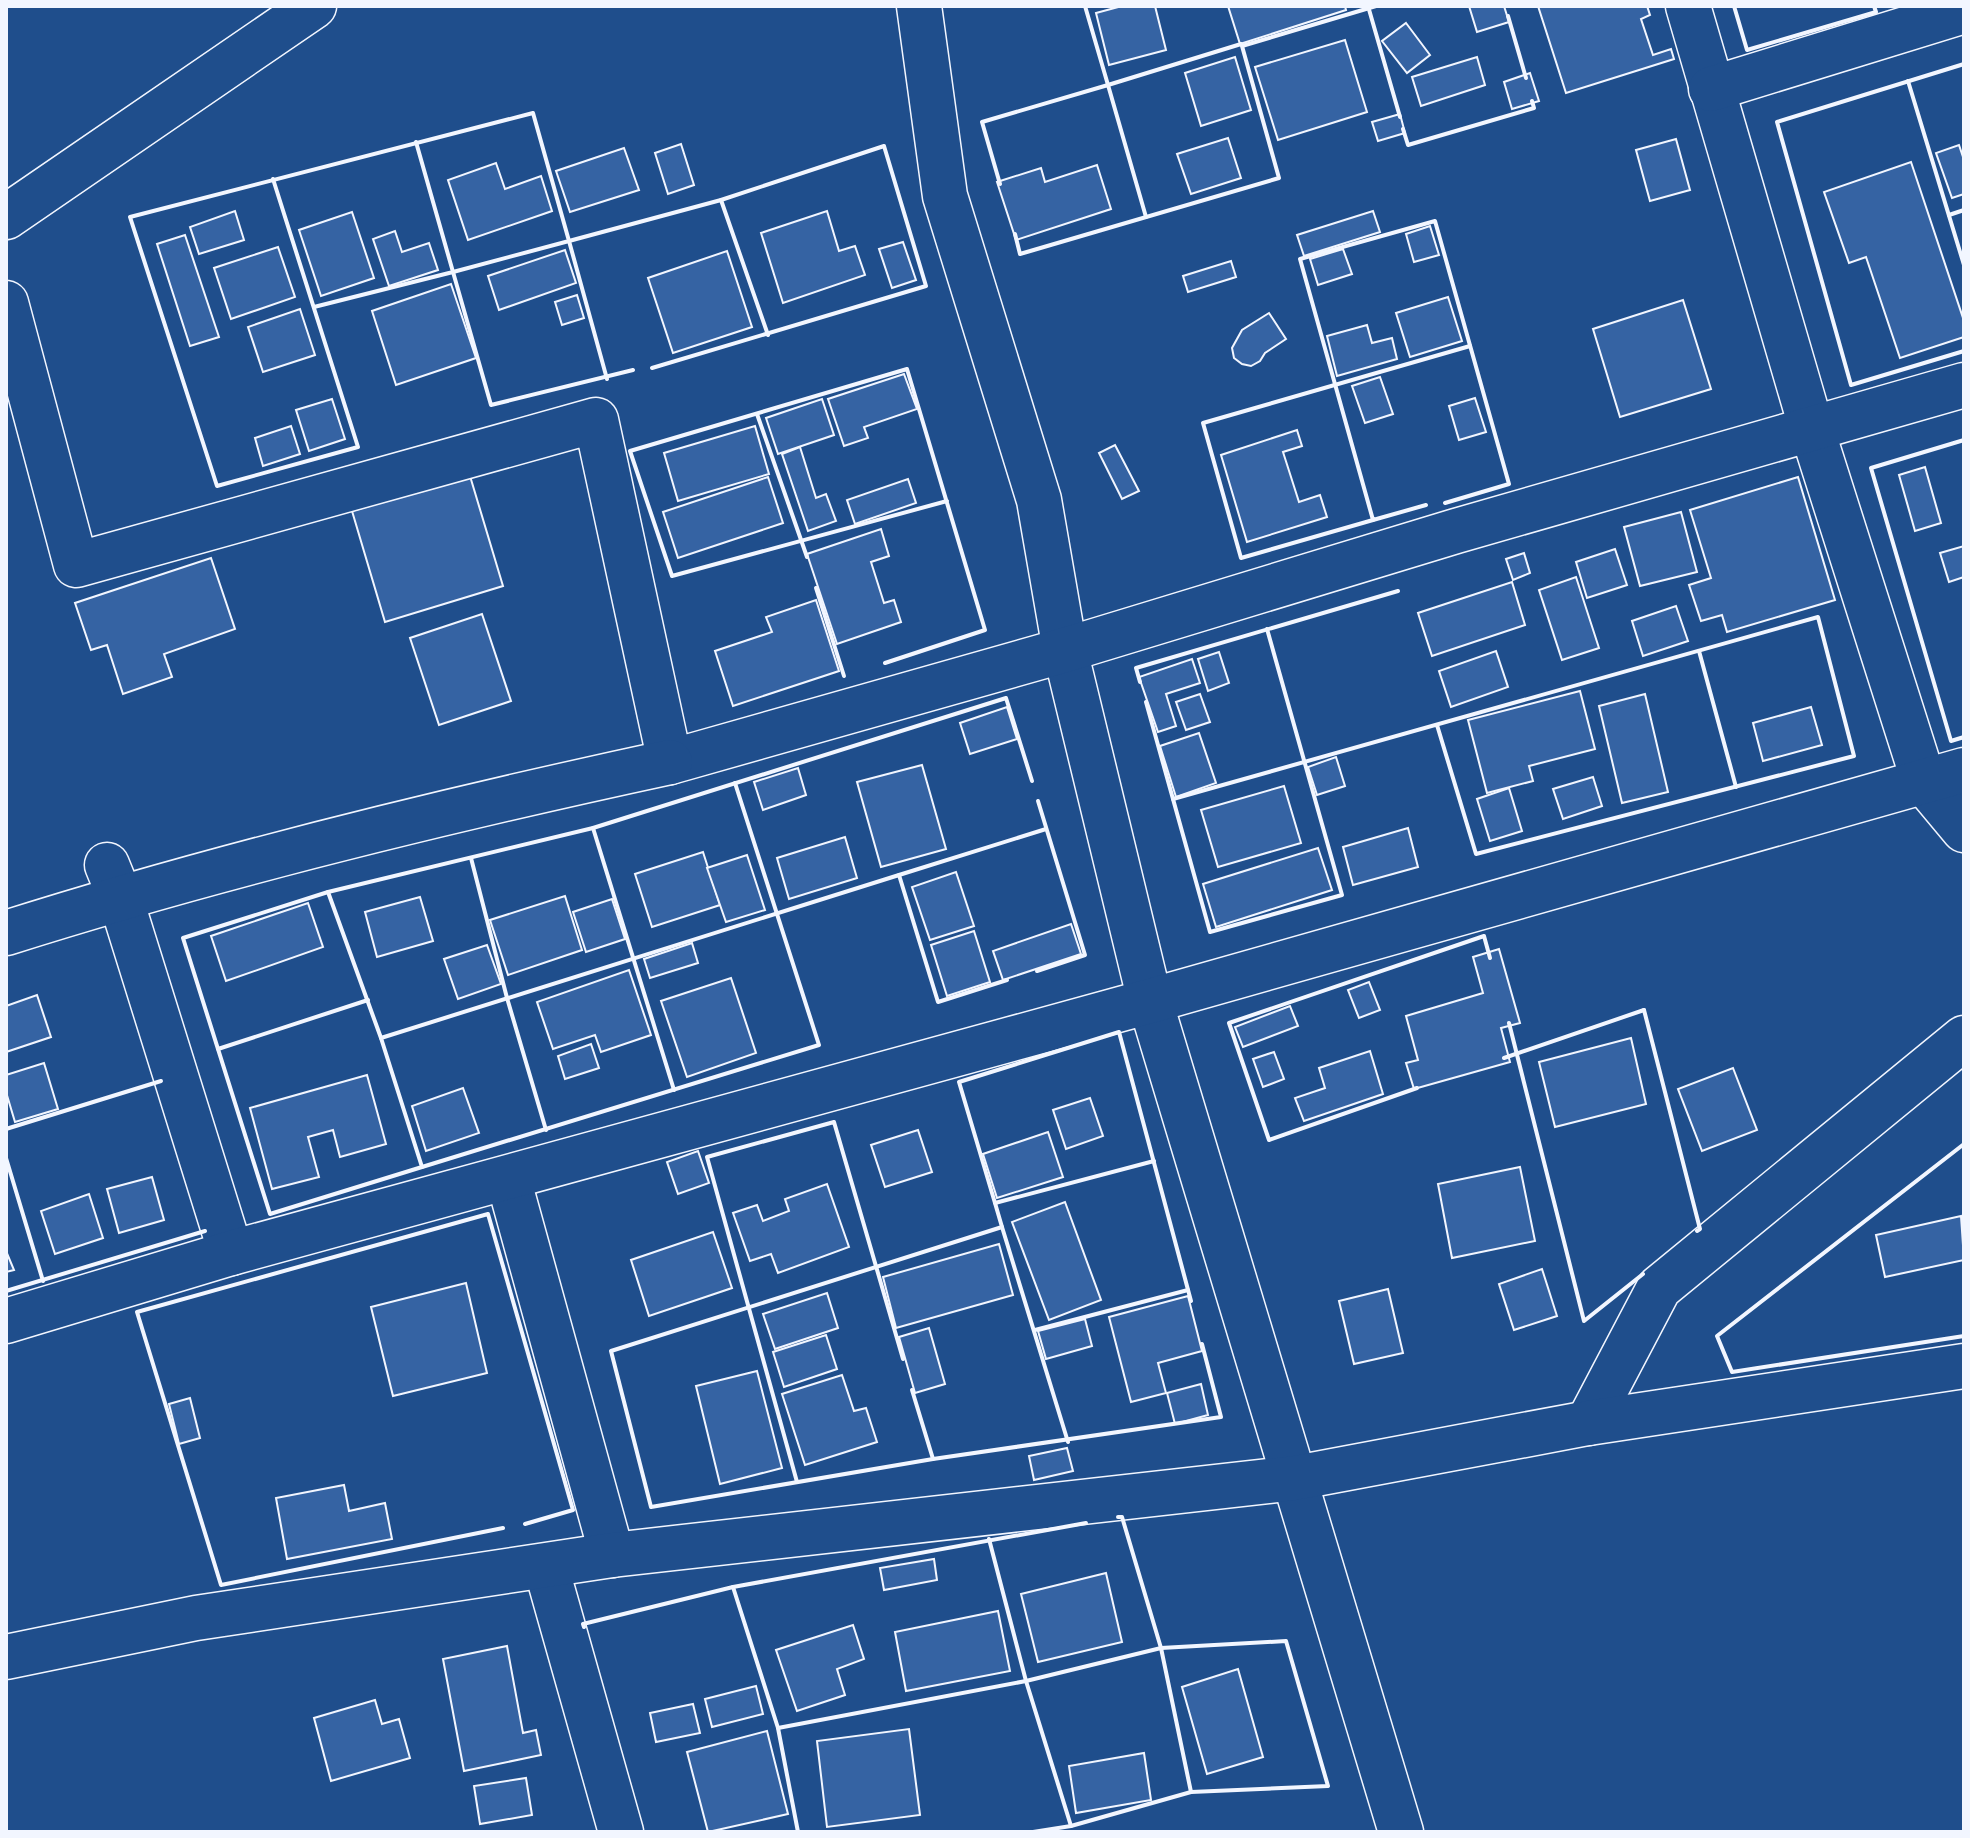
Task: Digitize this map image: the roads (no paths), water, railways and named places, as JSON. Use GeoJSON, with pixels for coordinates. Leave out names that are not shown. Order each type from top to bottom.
{"type":"FeatureCollection","features":[{"type":"Feature","properties":{"kind":"street"},"geometry":{"type":"LineString","coordinates":[[6,217],[314,6]]}},
{"type":"Feature","properties":{"kind":"street"},"geometry":{"type":"LineString","coordinates":[[919,6],[945,196],[1039,500],[1065,650],[1150,1001],[1295,1478],[1391,1830]]}},
{"type":"Feature","properties":{"kind":"street"},"geometry":{"type":"LineString","coordinates":[[1688,6],[1812,430],[1964,830]]}},
{"type":"Feature","properties":{"kind":"street"},"geometry":{"type":"LineString","coordinates":[[1711,89],[1964,11]]}},
{"type":"Feature","properties":{"kind":"street"},"geometry":{"type":"LineString","coordinates":[[6,303],[76,565],[596,420],[670,762]]}},
{"type":"Feature","properties":{"kind":"street"},"geometry":{"type":"LineString","coordinates":[[6,933],[113,881],[670,762],[1065,650],[1441,536],[1964,385]]}},
{"type":"Feature","properties":{"kind":"street"},"geometry":{"type":"LineString","coordinates":[[6,1321],[231,1253],[1150,1001],[1944,776]]}},
{"type":"Feature","properties":{"kind":"street"},"geometry":{"type":"LineString","coordinates":[[113,881],[231,1253]]}},
{"type":"Feature","properties":{"kind":"street"},"geometry":{"type":"LineString","coordinates":[[1588,1423],[1659,1288],[1964,1038]]}},
{"type":"Feature","properties":{"kind":"street"},"geometry":{"type":"LineString","coordinates":[[508,1178],[612,1555]]}},
{"type":"Feature","properties":{"kind":"street"},"geometry":{"type":"LineString","coordinates":[[6,1657],[196,1618],[612,1555],[1295,1478],[1588,1423],[1964,1366]]}},
{"type":"Feature","properties":{"kind":"street"},"geometry":{"type":"LineString","coordinates":[[546,1567],[621,1832]]}}]}
